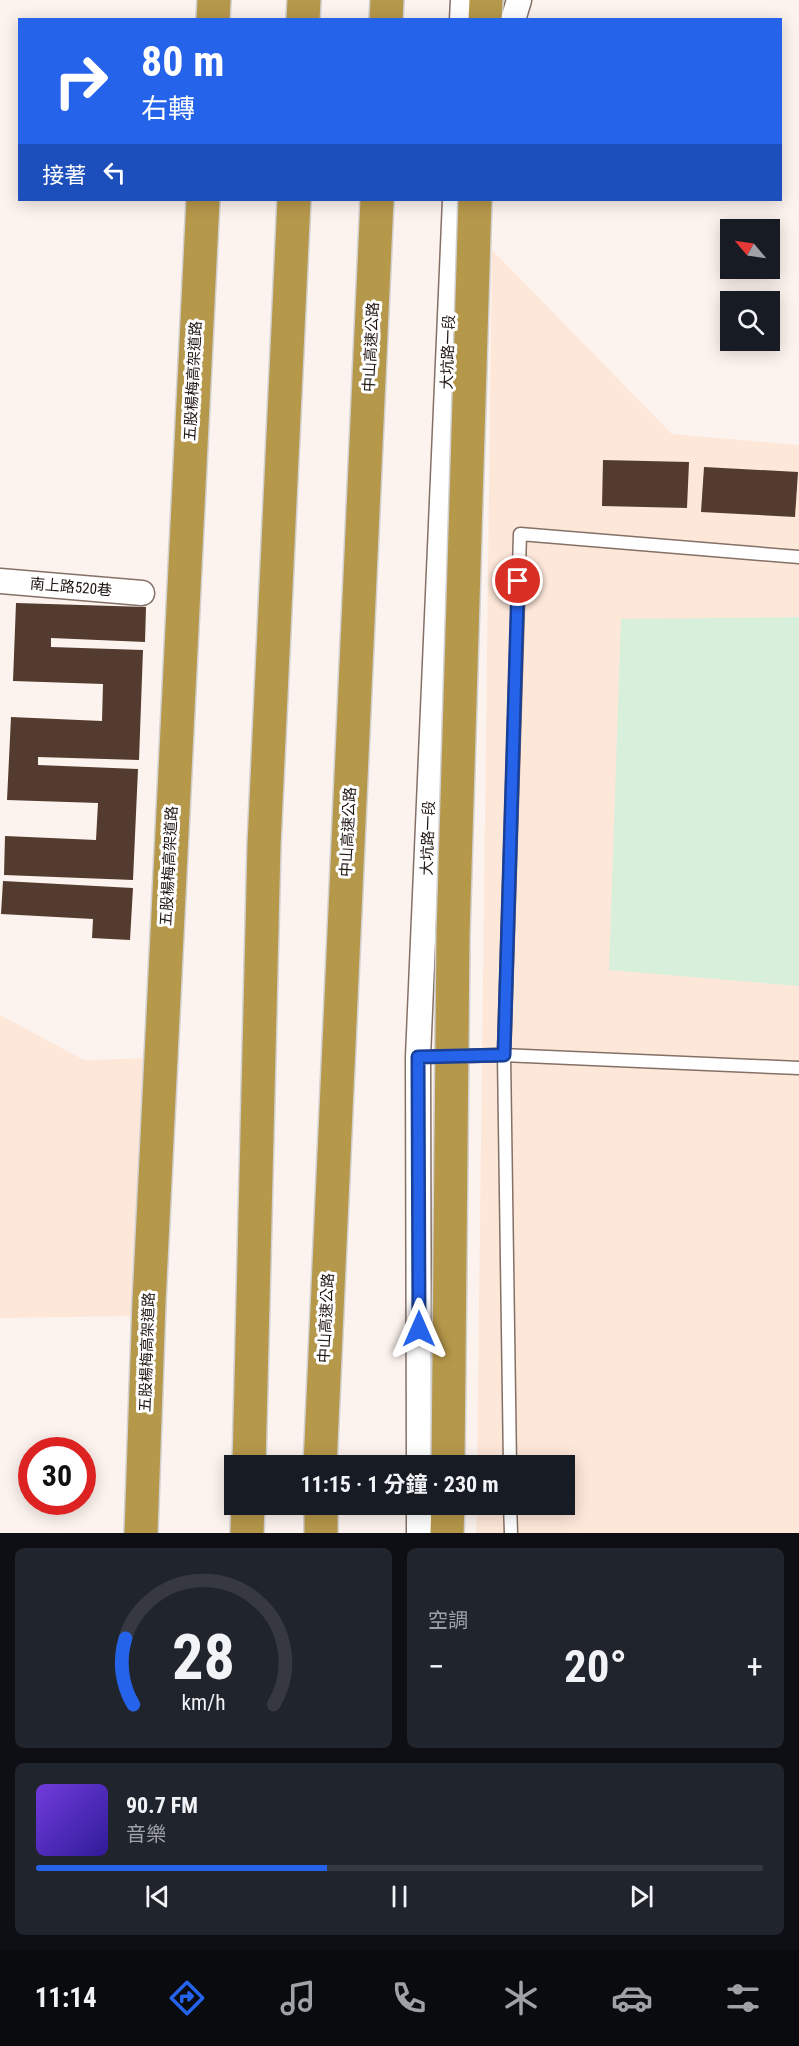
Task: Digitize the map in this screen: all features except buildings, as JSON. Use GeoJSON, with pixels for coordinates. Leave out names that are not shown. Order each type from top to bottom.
{"type":"FeatureCollection","features":[{"type":"Feature","properties":{"kind":"highway"},"geometry":{"type":"LineString","coordinates":[[213,18],[214,0]]}},
{"type":"Feature","properties":{"kind":"highway"},"geometry":{"type":"LineString","coordinates":[[303,18],[304,0]]}},
{"type":"Feature","properties":{"kind":"highway"},"geometry":{"type":"LineString","coordinates":[[386,18],[387,0]]}},
{"type":"Feature","properties":{"kind":"highway"},"geometry":{"type":"LineString","coordinates":[[485,18],[486,0]]}},
{"type":"Feature","properties":{"kind":"highway","name":"五股楊梅高架道路"},"geometry":{"type":"LineString","coordinates":[[141,1533],[154,1172],[202,201]]}},
{"type":"Feature","properties":{"kind":"highway"},"geometry":{"type":"LineString","coordinates":[[249,1455],[264,845],[294,201]]}},
{"type":"Feature","properties":{"kind":"highway","name":"中山高速公路"},"geometry":{"type":"LineString","coordinates":[[320,1455],[377,201]]}},
{"type":"Feature","properties":{"kind":"highway"},"geometry":{"type":"LineString","coordinates":[[448,1455],[460,202]]}},
{"type":"Feature","properties":{"kind":"highway"},"geometry":{"type":"LineString","coordinates":[[248,1515],[248,1533]]}},
{"type":"Feature","properties":{"kind":"highway"},"geometry":{"type":"LineString","coordinates":[[321,1515],[321,1533]]}},
{"type":"Feature","properties":{"kind":"highway"},"geometry":{"type":"LineString","coordinates":[[447,1515],[447,1533]]}},
{"type":"Feature","properties":{"kind":"street"},"geometry":{"type":"LineString","coordinates":[[462,18],[463,0]]}},
{"type":"Feature","properties":{"kind":"street"},"geometry":{"type":"LineString","coordinates":[[514,18],[519,0]]}},
{"type":"Feature","properties":{"kind":"street","name":"大坑路一段"},"geometry":{"type":"LineString","coordinates":[[419,1455],[418,1057],[460,202]]}},
{"type":"Feature","properties":{"kind":"street","name":"南上路520巷"},"geometry":{"type":"LineString","coordinates":[[0,581],[142,593]]}},
{"type":"Feature","properties":{"kind":"street"},"geometry":{"type":"LineString","coordinates":[[419,1515],[419,1533]]}},
{"type":"Feature","properties":{"kind":"lane"},"geometry":{"type":"LineString","coordinates":[[510,1455],[504,1055],[520,534],[799,557]]}},
{"type":"Feature","properties":{"kind":"lane"},"geometry":{"type":"LineString","coordinates":[[418,1057],[504,1055],[799,1068]]}},
{"type":"Feature","properties":{"kind":"lane"},"geometry":{"type":"LineString","coordinates":[[510,1515],[511,1533]]}},
{"type":"Feature","properties":{"kind":"shaded area"},"geometry":{"type":"Polygon","coordinates":[[[492,250],[672,434],[799,445],[799,1533],[476,1533],[477,1515],[575,1515],[575,1455],[477,1455],[492,250]]]}},
{"type":"Feature","properties":{"kind":"shaded area"},"geometry":{"type":"Polygon","coordinates":[[[0,1015],[84,1060],[157,1058],[141,1316],[0,1318],[0,1015]]]}},
{"type":"Feature","properties":{"kind":"green space"},"geometry":{"type":"Polygon","coordinates":[[[799,617],[799,986],[609,970],[621,619],[799,617]]]}},
{"type":"Feature","properties":{"kind":"route"},"geometry":{"type":"LineString","coordinates":[[419,1329],[418,1057],[504,1055],[518,581]]}}]}
